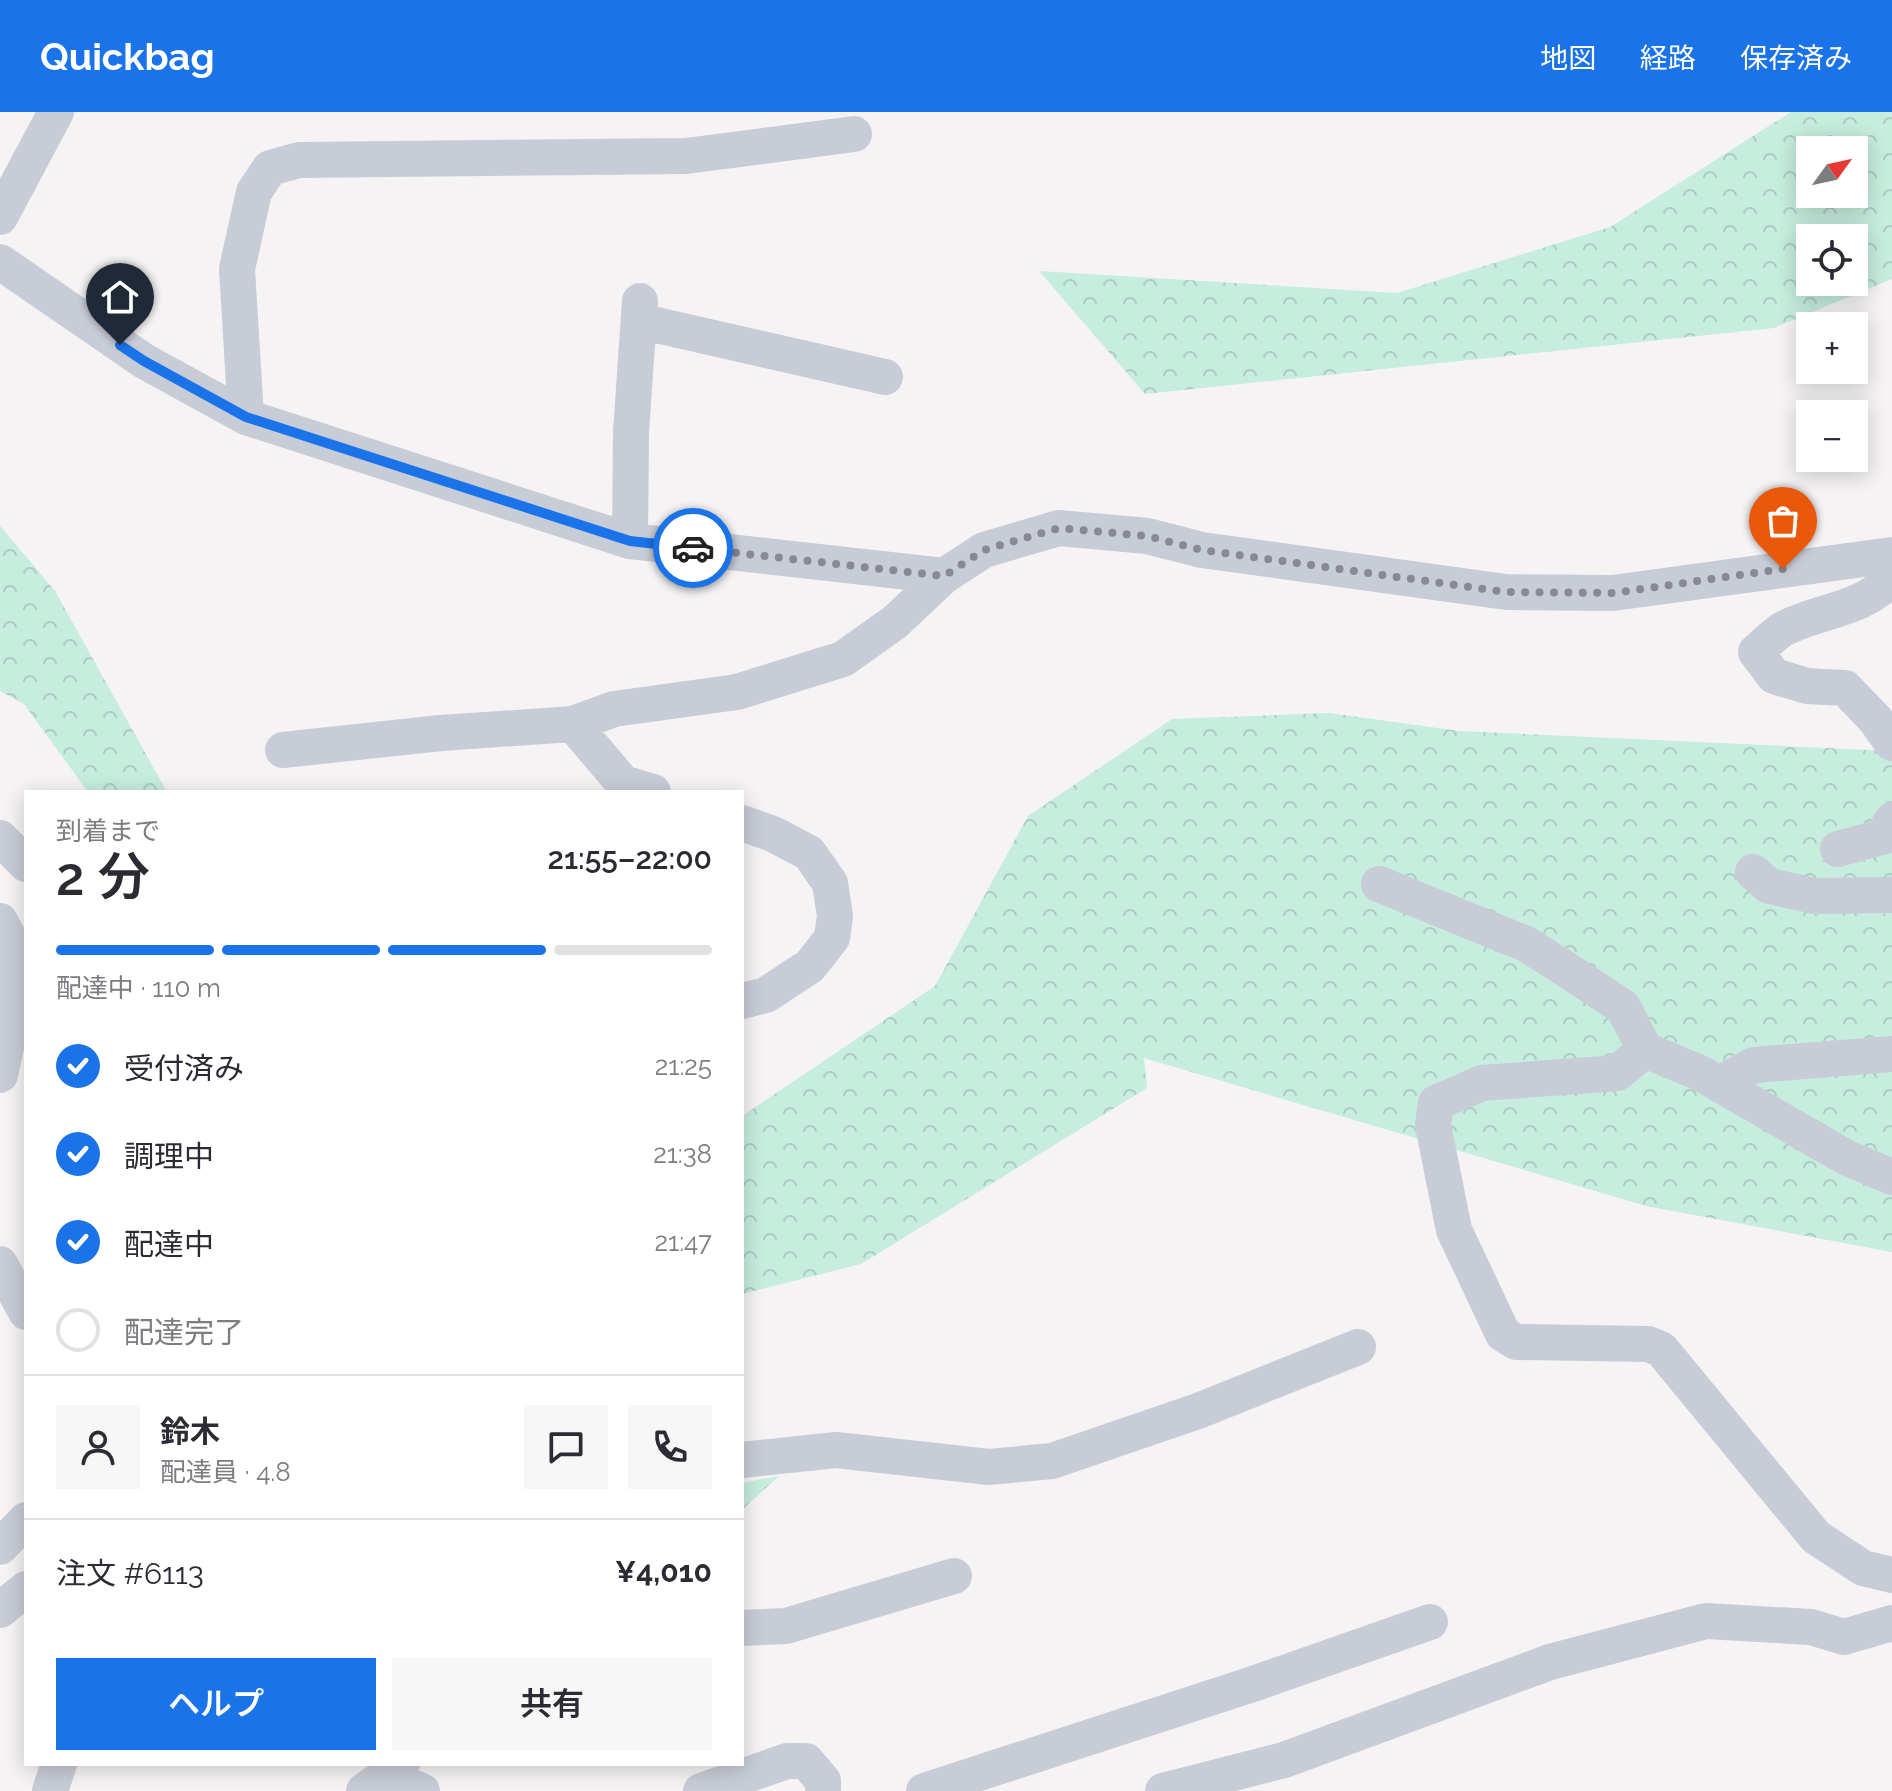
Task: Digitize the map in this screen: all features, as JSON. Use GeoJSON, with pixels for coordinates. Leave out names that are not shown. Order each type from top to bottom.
{"type":"FeatureCollection","features":[{"type":"Feature","properties":{"kind":"street"},"geometry":{"type":"LineString","coordinates":[[0,217],[56,112]]}},
{"type":"Feature","properties":{"kind":"street"},"geometry":{"type":"LineString","coordinates":[[246,417],[237,269],[254,192],[270,168],[299,160],[686,156],[854,134]]}},
{"type":"Feature","properties":{"kind":"street"},"geometry":{"type":"LineString","coordinates":[[0,262],[144,361],[246,417],[630,541],[944,576]]}},
{"type":"Feature","properties":{"kind":"street"},"geometry":{"type":"LineString","coordinates":[[630,541],[631,432],[640,311],[885,377]]}},
{"type":"Feature","properties":{"kind":"street"},"geometry":{"type":"LineString","coordinates":[[283,750],[441,733],[573,724],[614,709],[737,692],[843,659],[895,622],[944,576],[984,550],[1059,528],[1147,536],[1202,550],[1506,592],[1613,593],[1892,555]]}},
{"type":"Feature","properties":{"kind":"street"},"geometry":{"type":"LineString","coordinates":[[1892,578],[1881,589],[1846,609],[1784,628],[1756,652],[1774,676],[1807,686],[1845,688],[1875,719],[1892,743]]}},
{"type":"Feature","properties":{"kind":"street"},"geometry":{"type":"LineString","coordinates":[[573,724],[623,783],[646,790]]}},
{"type":"Feature","properties":{"kind":"street"},"geometry":{"type":"LineString","coordinates":[[1838,849],[1882,837],[1892,820]]}},
{"type":"Feature","properties":{"kind":"street"},"geometry":{"type":"LineString","coordinates":[[744,824],[773,834],[809,853],[830,883],[835,916],[832,938],[810,966],[766,995],[744,1000]]}},
{"type":"Feature","properties":{"kind":"street"},"geometry":{"type":"LineString","coordinates":[[0,838],[24,862]]}},
{"type":"Feature","properties":{"kind":"street"},"geometry":{"type":"LineString","coordinates":[[1753,872],[1769,886],[1815,896],[1892,895]]}},
{"type":"Feature","properties":{"kind":"street"},"geometry":{"type":"LineString","coordinates":[[1379,884],[1526,944],[1623,1007],[1645,1050],[1700,1073],[1847,1158],[1892,1177]]}},
{"type":"Feature","properties":{"kind":"street"},"geometry":{"type":"LineString","coordinates":[[0,921],[16,951],[16,1000],[0,1075]]}},
{"type":"Feature","properties":{"kind":"street"},"geometry":{"type":"LineString","coordinates":[[1645,1050],[1617,1073],[1482,1083],[1436,1103],[1433,1125],[1454,1230],[1503,1334],[1516,1342],[1648,1344],[1661,1349],[1816,1537],[1863,1568],[1892,1575]]}},
{"type":"Feature","properties":{"kind":"street"},"geometry":{"type":"LineString","coordinates":[[1719,1084],[1754,1065],[1892,1054]]}},
{"type":"Feature","properties":{"kind":"street"},"geometry":{"type":"LineString","coordinates":[[0,1264],[24,1308]]}},
{"type":"Feature","properties":{"kind":"street"},"geometry":{"type":"LineString","coordinates":[[744,1460],[836,1450],[989,1467],[1052,1461],[1198,1411],[1358,1347]]}},
{"type":"Feature","properties":{"kind":"street"},"geometry":{"type":"LineString","coordinates":[[0,1547],[24,1522]]}},
{"type":"Feature","properties":{"kind":"street"},"geometry":{"type":"LineString","coordinates":[[744,1628],[786,1626],[954,1576]]}},
{"type":"Feature","properties":{"kind":"street"},"geometry":{"type":"LineString","coordinates":[[0,1610],[24,1591]]}},
{"type":"Feature","properties":{"kind":"street"},"geometry":{"type":"LineString","coordinates":[[1163,1791],[1284,1760],[1550,1662],[1706,1621],[1811,1627],[1844,1637],[1892,1623]]}},
{"type":"Feature","properties":{"kind":"street"},"geometry":{"type":"LineString","coordinates":[[924,1791],[1253,1684],[1430,1622]]}},
{"type":"Feature","properties":{"kind":"street"},"geometry":{"type":"LineString","coordinates":[[701,1791],[787,1761],[806,1761],[823,1781],[823,1791]]}},
{"type":"Feature","properties":{"kind":"street"},"geometry":{"type":"LineString","coordinates":[[50,1791],[58,1766]]}},
{"type":"Feature","properties":{"kind":"street"},"geometry":{"type":"LineString","coordinates":[[384,1777],[422,1791]]}},
{"type":"Feature","properties":{"kind":"green space"},"geometry":{"type":"Polygon","coordinates":[[[1791,112],[1892,112],[1892,279],[1868,289],[1868,224],[1796,224],[1796,296],[1851,296],[1813,312],[1796,312],[1796,319],[1774,328],[1145,394],[1039,271],[1397,293],[1610,227],[1791,112]]]}},
{"type":"Feature","properties":{"kind":"green space"},"geometry":{"type":"Polygon","coordinates":[[[0,526],[55,591],[166,790],[87,790],[24,704],[0,691],[0,526]]]}},
{"type":"Feature","properties":{"kind":"green space"},"geometry":{"type":"Polygon","coordinates":[[[1329,713],[1459,731],[1892,751],[1892,1252],[1646,1206],[1144,1058],[1147,1088],[861,1264],[744,1293],[744,1115],[935,986],[1028,816],[1172,719],[1329,713]]]}},
{"type":"Feature","properties":{"kind":"green space"},"geometry":{"type":"Polygon","coordinates":[[[779,1476],[744,1508],[744,1483],[779,1476]]]}},
{"type":"Feature","properties":{"kind":"way so far"},"geometry":{"type":"LineString","coordinates":[[693,548],[944,576],[984,550],[1059,528],[1147,536],[1202,550],[1506,592],[1613,593],[1783,569]]}},
{"type":"Feature","properties":{"kind":"route"},"geometry":{"type":"LineString","coordinates":[[120,345],[246,417],[630,541],[693,548]]}}]}
